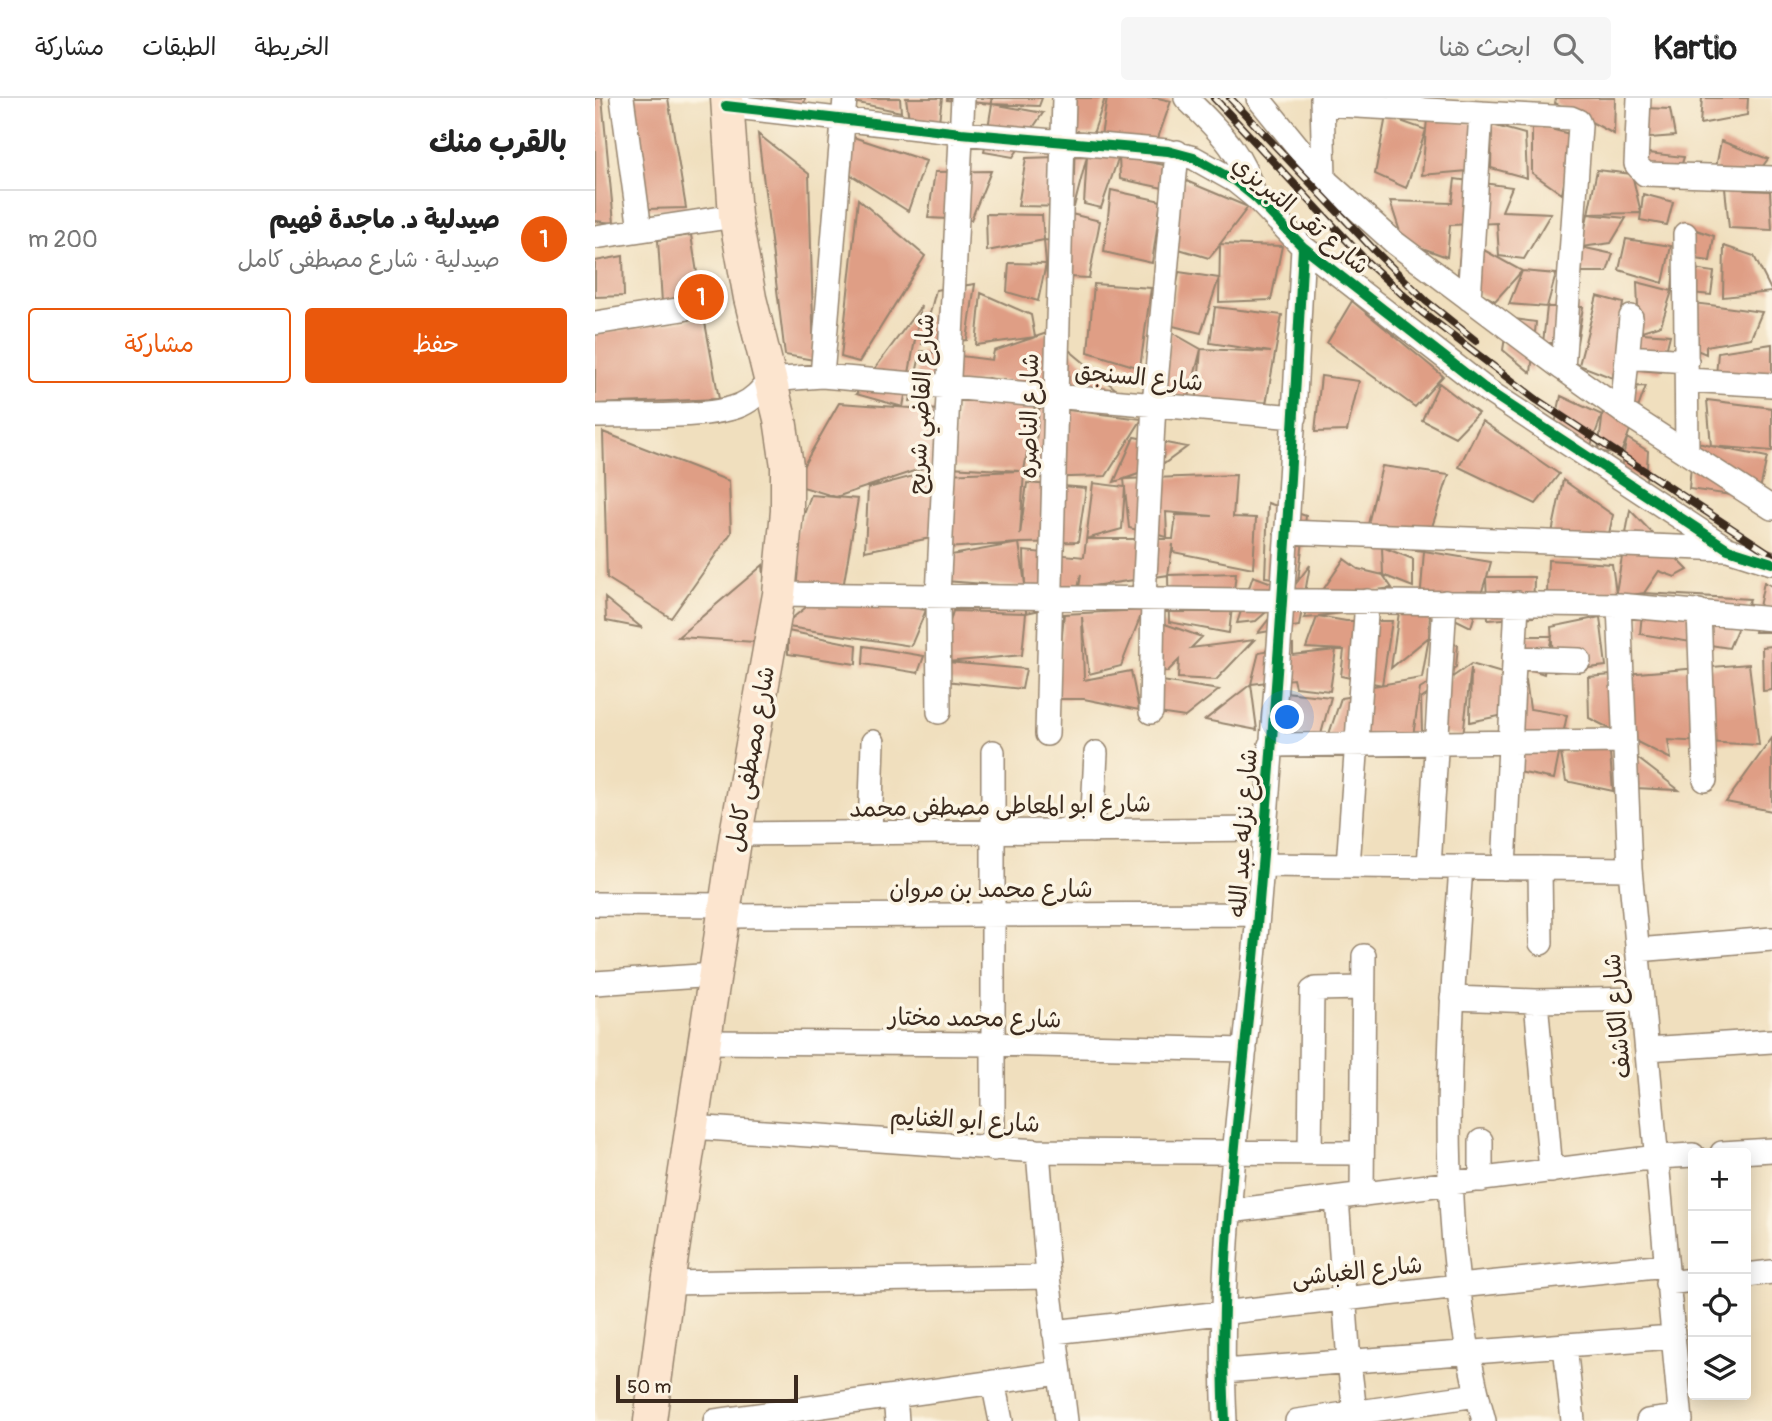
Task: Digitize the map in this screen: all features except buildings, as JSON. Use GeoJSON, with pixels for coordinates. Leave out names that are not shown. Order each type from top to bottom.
{"type":"FeatureCollection","features":[{"type":"Feature","properties":{"kind":"main road","name":"شارع مصطفى كامل"},"geometry":{"type":"LineString","coordinates":[[650,1421],[736,834],[779,594],[787,511],[787,466],[780,419],[750,298],[736,216],[726,102]]}},
{"type":"Feature","properties":{"kind":"street"},"geometry":{"type":"LineString","coordinates":[[622,98],[640,230]]}},
{"type":"Feature","properties":{"kind":"street"},"geometry":{"type":"LineString","coordinates":[[822,376],[845,98]]}},
{"type":"Feature","properties":{"kind":"street","name":"شارع القاضي شريح"},"geometry":{"type":"LineString","coordinates":[[939,712],[938,595],[963,98]]}},
{"type":"Feature","properties":{"kind":"street","name":"شارع الناصره"},"geometry":{"type":"LineString","coordinates":[[1047,734],[1064,98]]}},
{"type":"Feature","properties":{"kind":"street"},"geometry":{"type":"LineString","coordinates":[[1186,98],[1232,145],[1248,172],[1256,198]]}},
{"type":"Feature","properties":{"kind":"street","name":"شارع تقى التبريزي"},"geometry":{"type":"LineString","coordinates":[[1258,98],[1324,179],[1395,243],[1622,411],[1772,508]]}},
{"type":"Feature","properties":{"kind":"street"},"geometry":{"type":"LineString","coordinates":[[1639,98],[1636,163],[1645,174],[1772,178]]}},
{"type":"Feature","properties":{"kind":"street"},"geometry":{"type":"LineString","coordinates":[[1324,179],[1322,101],[1395,103],[1481,113],[1571,118],[1578,121],[1580,126],[1563,369]]}},
{"type":"Feature","properties":{"kind":"street","name":"شارع تقى التبريزي"},"geometry":{"type":"LineString","coordinates":[[726,102],[843,121],[1177,152],[1206,163],[1256,198],[1303,247],[1488,391],[1728,549],[1772,563]]}},
{"type":"Feature","properties":{"kind":"street"},"geometry":{"type":"LineString","coordinates":[[1469,299],[1481,113]]}},
{"type":"Feature","properties":{"kind":"street"},"geometry":{"type":"LineString","coordinates":[[1151,712],[1149,597],[1154,404],[1177,152]]}},
{"type":"Feature","properties":{"kind":"street"},"geometry":{"type":"LineString","coordinates":[[595,237],[736,216]]}},
{"type":"Feature","properties":{"kind":"street"},"geometry":{"type":"LineString","coordinates":[[1685,234],[1687,453]]}},
{"type":"Feature","properties":{"kind":"street","name":"شارع نزله عبد الله"},"geometry":{"type":"LineString","coordinates":[[1225,1421],[1223,1371],[1230,1211],[1262,865],[1295,417],[1303,247]]}},
{"type":"Feature","properties":{"kind":"street"},"geometry":{"type":"LineString","coordinates":[[595,323],[683,309]]}},
{"type":"Feature","properties":{"kind":"street"},"geometry":{"type":"LineString","coordinates":[[1622,411],[1631,317]]}},
{"type":"Feature","properties":{"kind":"street"},"geometry":{"type":"LineString","coordinates":[[1627,357],[1687,371],[1772,385]]}},
{"type":"Feature","properties":{"kind":"street","name":"شارع السنجق"},"geometry":{"type":"LineString","coordinates":[[769,380],[822,376],[1295,417]]}},
{"type":"Feature","properties":{"kind":"street"},"geometry":{"type":"LineString","coordinates":[[595,416],[720,412],[757,396],[769,380]]}},
{"type":"Feature","properties":{"kind":"street"},"geometry":{"type":"LineString","coordinates":[[1286,532],[1728,549]]}},
{"type":"Feature","properties":{"kind":"street"},"geometry":{"type":"LineString","coordinates":[[779,594],[1619,605],[1772,619]]}},
{"type":"Feature","properties":{"kind":"street"},"geometry":{"type":"LineString","coordinates":[[1348,866],[1367,601]]}},
{"type":"Feature","properties":{"kind":"street"},"geometry":{"type":"LineString","coordinates":[[1429,867],[1445,602]]}},
{"type":"Feature","properties":{"kind":"street"},"geometry":{"type":"LineString","coordinates":[[1504,867],[1517,603]]}},
{"type":"Feature","properties":{"kind":"street","name":"شارع الكاشف"},"geometry":{"type":"LineString","coordinates":[[1619,605],[1630,869],[1680,1419]]}},
{"type":"Feature","properties":{"kind":"street"},"geometry":{"type":"LineString","coordinates":[[1699,611],[1705,780]]}},
{"type":"Feature","properties":{"kind":"street"},"geometry":{"type":"LineString","coordinates":[[1514,659],[1579,660]]}},
{"type":"Feature","properties":{"kind":"street"},"geometry":{"type":"LineString","coordinates":[[1270,745],[1624,741]]}},
{"type":"Feature","properties":{"kind":"street"},"geometry":{"type":"LineString","coordinates":[[870,834],[873,742]]}},
{"type":"Feature","properties":{"kind":"street"},"geometry":{"type":"LineString","coordinates":[[993,752],[993,1149]]}},
{"type":"Feature","properties":{"kind":"street"},"geometry":{"type":"LineString","coordinates":[[1091,831],[1095,752]]}},
{"type":"Feature","properties":{"kind":"street","name":"شارع ابو المعاطى مصطفى محمد"},"geometry":{"type":"LineString","coordinates":[[736,834],[1264,829]]}},
{"type":"Feature","properties":{"kind":"street"},"geometry":{"type":"LineString","coordinates":[[1262,865],[1630,869]]}},
{"type":"Feature","properties":{"kind":"street"},"geometry":{"type":"LineString","coordinates":[[1461,867],[1452,998],[1448,1183],[1458,1286],[1476,1395],[1484,1421]]}},
{"type":"Feature","properties":{"kind":"street"},"geometry":{"type":"LineString","coordinates":[[1540,868],[1541,943]]}},
{"type":"Feature","properties":{"kind":"street","name":"شارع محمد بن مروان"},"geometry":{"type":"LineString","coordinates":[[595,904],[725,910],[993,915],[1258,914]]}},
{"type":"Feature","properties":{"kind":"street"},"geometry":{"type":"LineString","coordinates":[[1637,950],[1772,939]]}},
{"type":"Feature","properties":{"kind":"street"},"geometry":{"type":"LineString","coordinates":[[1362,1195],[1364,956]]}},
{"type":"Feature","properties":{"kind":"street"},"geometry":{"type":"LineString","coordinates":[[595,983],[715,975]]}},
{"type":"Feature","properties":{"kind":"street"},"geometry":{"type":"LineString","coordinates":[[1310,1152],[1313,989],[1363,988]]}},
{"type":"Feature","properties":{"kind":"street"},"geometry":{"type":"LineString","coordinates":[[1452,998],[1536,1001],[1642,999]]}},
{"type":"Feature","properties":{"kind":"street"},"geometry":{"type":"LineString","coordinates":[[1536,1001],[1551,1171]]}},
{"type":"Feature","properties":{"kind":"street"},"geometry":{"type":"LineString","coordinates":[[1647,1049],[1772,1041]]}},
{"type":"Feature","properties":{"kind":"street","name":"شارع محمد مختار"},"geometry":{"type":"LineString","coordinates":[[705,1042],[993,1044],[1245,1050]]}},
{"type":"Feature","properties":{"kind":"street","name":"شارع ابو الغنايم"},"geometry":{"type":"LineString","coordinates":[[692,1128],[1038,1151],[1235,1150],[1362,1153]]}},
{"type":"Feature","properties":{"kind":"street"},"geometry":{"type":"LineString","coordinates":[[1481,1141],[1481,1180]]}},
{"type":"Feature","properties":{"kind":"street"},"geometry":{"type":"LineString","coordinates":[[1751,1151],[1772,1150]]}},
{"type":"Feature","properties":{"kind":"street"},"geometry":{"type":"LineString","coordinates":[[1038,1151],[1048,1277],[1066,1421]]}},
{"type":"Feature","properties":{"kind":"street"},"geometry":{"type":"LineString","coordinates":[[1230,1211],[1688,1155]]}},
{"type":"Feature","properties":{"kind":"street"},"geometry":{"type":"LineString","coordinates":[[1337,1198],[1349,1362],[1356,1417]]}},
{"type":"Feature","properties":{"kind":"street"},"geometry":{"type":"LineString","coordinates":[[1751,1274],[1772,1272]]}},
{"type":"Feature","properties":{"kind":"street","name":"شارع الغباشى"},"geometry":{"type":"LineString","coordinates":[[1054,1332],[1458,1286],[1666,1274],[1688,1279]]}},
{"type":"Feature","properties":{"kind":"street"},"geometry":{"type":"LineString","coordinates":[[669,1283],[1048,1277]]}},
{"type":"Feature","properties":{"kind":"street"},"geometry":{"type":"LineString","coordinates":[[1223,1371],[1672,1337]]}},
{"type":"Feature","properties":{"kind":"street"},"geometry":{"type":"LineString","coordinates":[[1566,1345],[1573,1421]]}},
{"type":"Feature","properties":{"kind":"street"},"geometry":{"type":"LineString","coordinates":[[715,1421],[785,1416],[895,1396],[1059,1373]]}},
{"type":"Feature","properties":{"kind":"street"},"geometry":{"type":"LineString","coordinates":[[993,1382],[1001,1421]]}},
{"type":"Feature","properties":{"kind":"street"},"geometry":{"type":"LineString","coordinates":[[1297,1421],[1356,1417],[1476,1395]]}},
{"type":"Feature","properties":{"kind":"street"},"geometry":{"type":"LineString","coordinates":[[895,1396],[897,1421]]}},
{"type":"Feature","properties":{"kind":"street"},"geometry":{"type":"LineString","coordinates":[[1648,1421],[1680,1419]]}},
{"type":"Feature","properties":{"kind":"railway"},"geometry":{"type":"LineString","coordinates":[[1214,98],[1368,263],[1422,312],[1537,400],[1772,555]]}},
{"type":"Feature","properties":{"kind":"railway"},"geometry":{"type":"LineString","coordinates":[[1230,98],[1375,251],[1426,301],[1476,341]]}},
{"type":"Feature","properties":{"kind":"cycle path"},"geometry":{"type":"LineString","coordinates":[[726,106],[961,133],[1168,151],[1194,158],[1235,181],[1256,198],[1303,247],[1488,391],[1728,549],[1772,563]]}},
{"type":"Feature","properties":{"kind":"cycle path"},"geometry":{"type":"LineString","coordinates":[[1225,1421],[1224,1294],[1228,1231],[1271,747],[1303,247]]}},
{"type":"Feature","properties":{"kind":"place","name":"صيدلية د. ماجدة فهيم"},"geometry":{"type":"Point","coordinates":[701,297]}}]}
